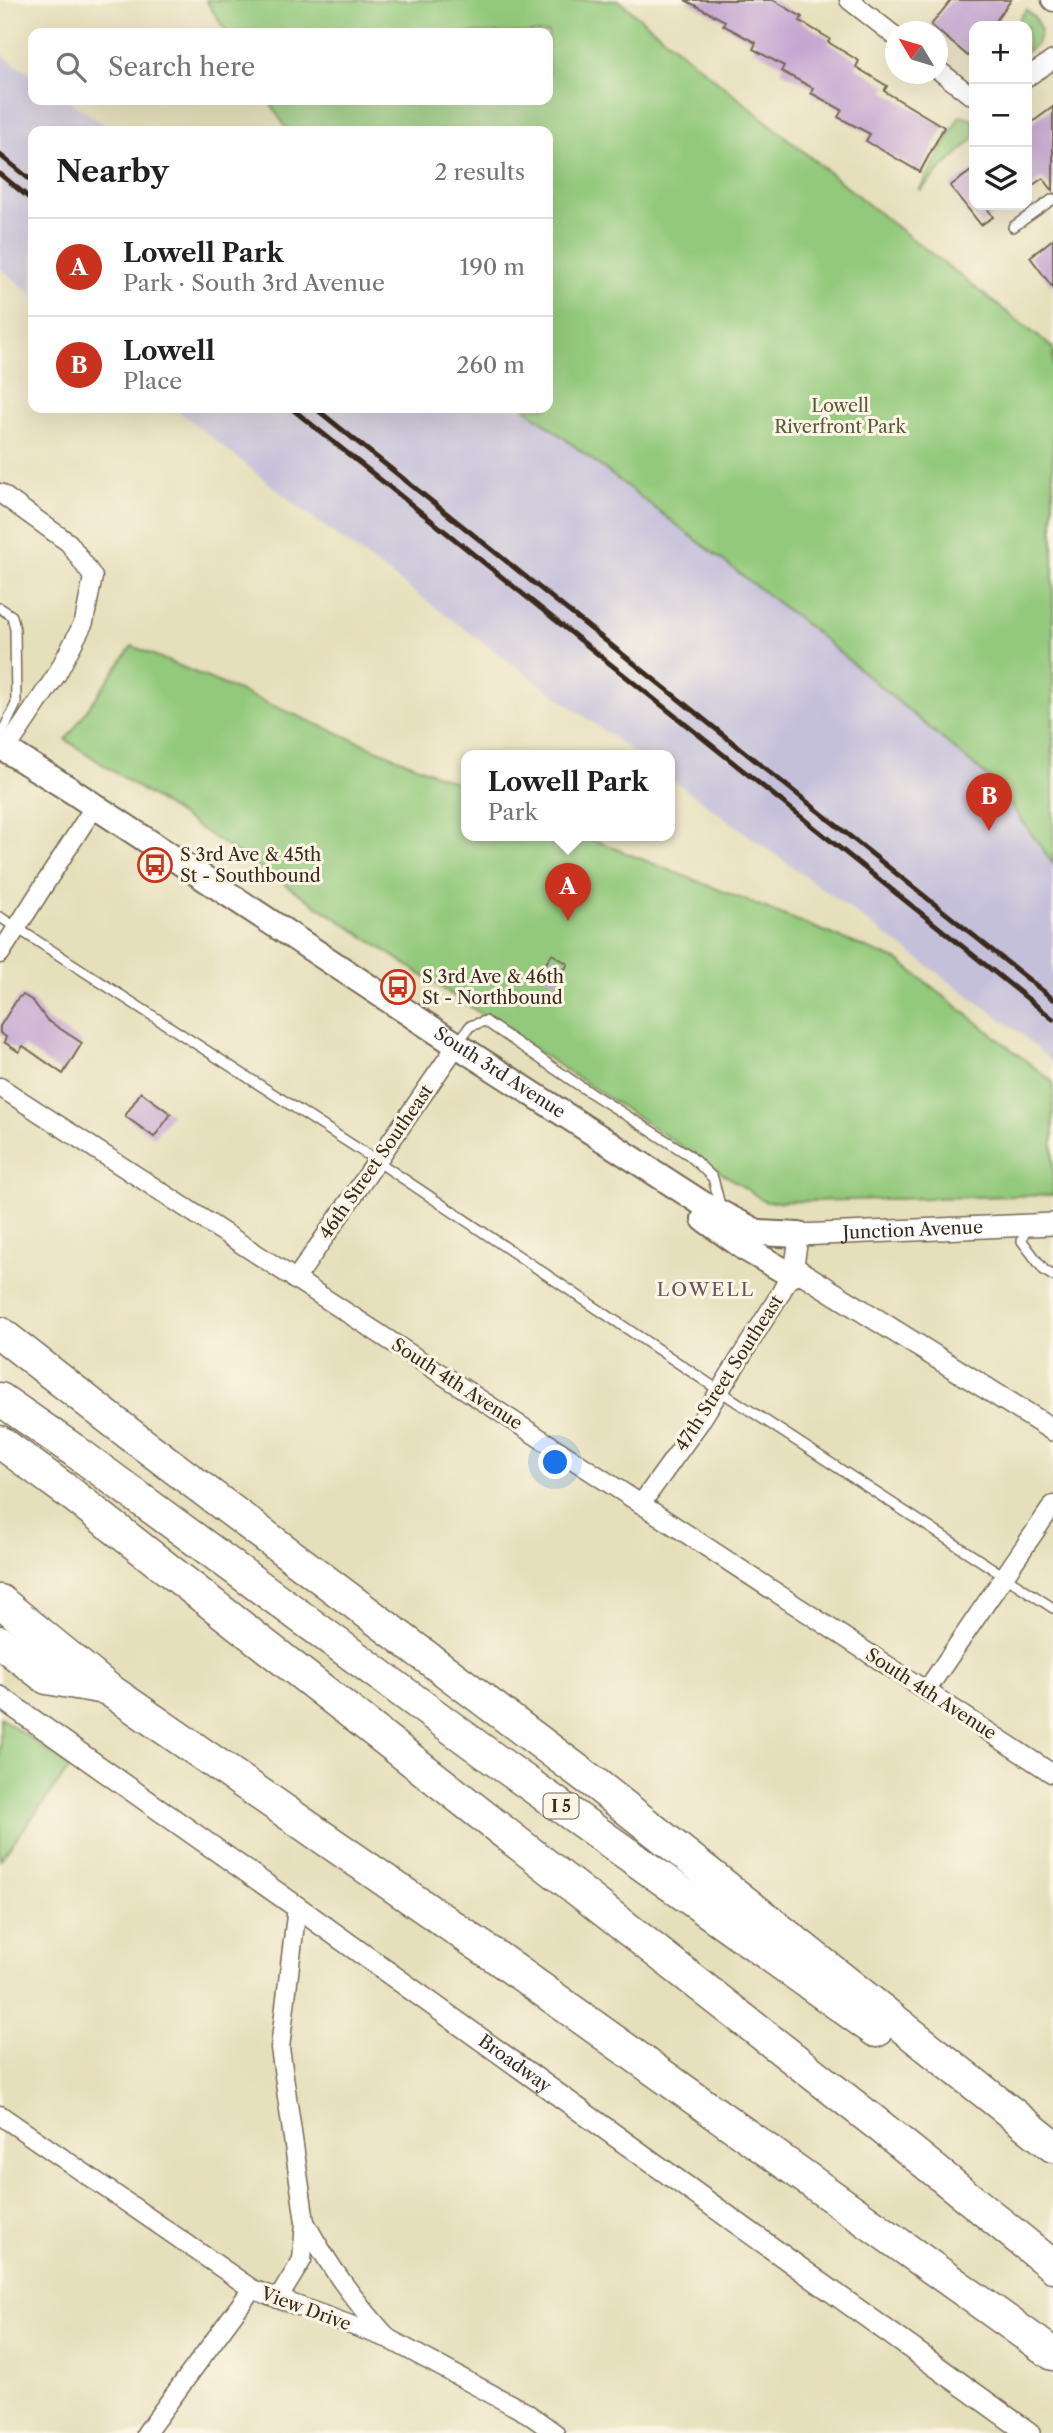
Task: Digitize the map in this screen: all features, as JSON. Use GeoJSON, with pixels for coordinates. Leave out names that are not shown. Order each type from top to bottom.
{"type":"FeatureCollection","features":[{"type":"Feature","properties":{"kind":"highway"},"geometry":{"type":"LineString","coordinates":[[0,1315],[136,1440]]}},
{"type":"Feature","properties":{"kind":"highway"},"geometry":{"type":"LineString","coordinates":[[0,1333],[136,1440],[597,1785],[1053,2146]]}},
{"type":"Feature","properties":{"kind":"highway","name":"I 5"},"geometry":{"type":"LineString","coordinates":[[0,1388],[75,1451],[494,1759],[1053,2155]]}},
{"type":"Feature","properties":{"kind":"highway"},"geometry":{"type":"LineString","coordinates":[[0,1399],[75,1451]]}},
{"type":"Feature","properties":{"kind":"highway"},"geometry":{"type":"LineString","coordinates":[[0,1442],[74,1496],[881,2127],[1053,2266]]}},
{"type":"Feature","properties":{"kind":"highway"},"geometry":{"type":"LineString","coordinates":[[0,1601],[108,1689],[513,1969],[1053,2354]]}},
{"type":"Feature","properties":{"kind":"highway"},"geometry":{"type":"LineString","coordinates":[[0,1642],[47,1678],[108,1689]]}},
{"type":"Feature","properties":{"kind":"main road","name":"South 3rd Avenue"},"geometry":{"type":"LineString","coordinates":[[2,745],[457,1045],[722,1214],[759,1233],[799,1235]]}},
{"type":"Feature","properties":{"kind":"main road"},"geometry":{"type":"LineString","coordinates":[[622,1152],[699,1216],[746,1249],[793,1272]]}},
{"type":"Feature","properties":{"kind":"street"},"geometry":{"type":"LineString","coordinates":[[849,0],[885,28]]}},
{"type":"Feature","properties":{"kind":"street"},"geometry":{"type":"LineString","coordinates":[[1032,74],[1053,60]]}},
{"type":"Feature","properties":{"kind":"street"},"geometry":{"type":"LineString","coordinates":[[948,78],[969,94]]}},
{"type":"Feature","properties":{"kind":"street"},"geometry":{"type":"LineString","coordinates":[[0,493],[69,543],[93,577],[85,622],[57,674],[2,745]]}},
{"type":"Feature","properties":{"kind":"street"},"geometry":{"type":"LineString","coordinates":[[0,954],[94,807]]}},
{"type":"Feature","properties":{"kind":"street","name":"46th Street Southeast"},"geometry":{"type":"LineString","coordinates":[[295,1280],[457,1045]]}},
{"type":"Feature","properties":{"kind":"street","name":"South 4th Avenue"},"geometry":{"type":"LineString","coordinates":[[0,1087],[1053,1774]]}},
{"type":"Feature","properties":{"kind":"street","name":"Junction Avenue"},"geometry":{"type":"LineString","coordinates":[[799,1235],[1053,1224]]}},
{"type":"Feature","properties":{"kind":"street","name":"47th Street Southeast"},"geometry":{"type":"LineString","coordinates":[[641,1504],[701,1422],[793,1272],[799,1235]]}},
{"type":"Feature","properties":{"kind":"street"},"geometry":{"type":"LineString","coordinates":[[793,1272],[1053,1430]]}},
{"type":"Feature","properties":{"kind":"street"},"geometry":{"type":"LineString","coordinates":[[926,1691],[1053,1505]]}},
{"type":"Feature","properties":{"kind":"street","name":"Broadway"},"geometry":{"type":"LineString","coordinates":[[0,1697],[1029,2433]]}},
{"type":"Feature","properties":{"kind":"street"},"geometry":{"type":"LineString","coordinates":[[278,2299],[302,2260],[305,2222],[280,2048],[297,1907]]}},
{"type":"Feature","properties":{"kind":"street","name":"View Drive"},"geometry":{"type":"LineString","coordinates":[[0,2115],[252,2289],[389,2339],[527,2413],[555,2433]]}},
{"type":"Feature","properties":{"kind":"street"},"geometry":{"type":"LineString","coordinates":[[305,2222],[352,2298],[389,2339]]}},
{"type":"Feature","properties":{"kind":"street"},"geometry":{"type":"LineString","coordinates":[[146,2433],[252,2289]]}},
{"type":"Feature","properties":{"kind":"lane"},"geometry":{"type":"LineString","coordinates":[[1013,227],[1053,199]]}},
{"type":"Feature","properties":{"kind":"lane"},"geometry":{"type":"LineString","coordinates":[[0,608],[12,616],[15,629],[16,704],[2,745]]}},
{"type":"Feature","properties":{"kind":"lane"},"geometry":{"type":"LineString","coordinates":[[0,917],[377,1161],[720,1391],[1053,1608]]}},
{"type":"Feature","properties":{"kind":"lane"},"geometry":{"type":"LineString","coordinates":[[457,1045],[470,1026],[485,1021],[580,1086],[689,1155],[713,1178],[722,1214]]}},
{"type":"Feature","properties":{"kind":"lane"},"geometry":{"type":"LineString","coordinates":[[1053,1213],[1027,1225],[1022,1241],[1044,1270],[1053,1276]]}},
{"type":"Feature","properties":{"kind":"shaded area"},"geometry":{"type":"Polygon","coordinates":[[[0,54],[28,73],[28,105],[75,105],[107,126],[28,126],[28,291],[0,268],[0,54]]]}},
{"type":"Feature","properties":{"kind":"shaded area"},"geometry":{"type":"Polygon","coordinates":[[[181,413],[531,413],[809,627],[995,783],[1053,864],[1053,1063],[1019,1032],[675,782],[675,750],[630,750],[306,513],[181,413]]]}},
{"type":"Feature","properties":{"kind":"green space","name":"Lowell Riverfront Park"},"geometry":{"type":"Polygon","coordinates":[[[206,0],[618,0],[875,210],[1053,348],[1053,864],[995,783],[809,627],[531,413],[553,413],[553,126],[285,126],[271,105],[553,105],[553,28],[224,28],[206,0]]]}},
{"type":"Feature","properties":{"kind":"green space"},"geometry":{"type":"Polygon","coordinates":[[[1026,10],[1035,18],[1041,31],[1037,44],[1032,48],[1032,21],[1018,21],[1026,10]]]}},
{"type":"Feature","properties":{"kind":"green space"},"geometry":{"type":"Polygon","coordinates":[[[960,116],[969,119],[969,143],[919,191],[960,116]]]}},
{"type":"Feature","properties":{"kind":"green space"},"geometry":{"type":"Polygon","coordinates":[[[132,646],[461,785],[461,841],[596,841],[899,961],[1053,1082],[1053,1195],[766,1202],[66,740],[132,646]]]}},
{"type":"Feature","properties":{"kind":"green space"},"geometry":{"type":"Polygon","coordinates":[[[0,1717],[70,1767],[0,1860],[0,1717]]]}},
{"type":"Feature","properties":{"kind":"building"},"geometry":{"type":"Polygon","coordinates":[[[685,0],[773,0],[802,17],[800,21],[859,61],[856,67],[887,86],[884,91],[944,127],[920,172],[866,141],[870,134],[838,117],[842,110],[811,93],[813,88],[781,71],[784,66],[753,49],[756,43],[723,25],[725,21],[685,0]]]}},
{"type":"Feature","properties":{"kind":"building"},"geometry":{"type":"Polygon","coordinates":[[[951,0],[1011,0],[996,21],[969,21],[968,56],[948,39],[948,21],[934,21],[951,0]]]}},
{"type":"Feature","properties":{"kind":"building"},"geometry":{"type":"Polygon","coordinates":[[[1053,107],[1053,191],[1043,178],[1032,186],[1032,122],[1053,107]]]}},
{"type":"Feature","properties":{"kind":"building"},"geometry":{"type":"Polygon","coordinates":[[[969,173],[969,210],[950,186],[969,173]]]}},
{"type":"Feature","properties":{"kind":"building"},"geometry":{"type":"Polygon","coordinates":[[[969,210],[988,210],[993,217],[981,225],[969,210]]]}},
{"type":"Feature","properties":{"kind":"building"},"geometry":{"type":"Polygon","coordinates":[[[1053,239],[1053,288],[1030,257],[1053,239]]]}},
{"type":"Feature","properties":{"kind":"building"},"geometry":{"type":"Polygon","coordinates":[[[552,954],[568,964],[555,983],[540,973],[552,954]]]}},
{"type":"Feature","properties":{"kind":"building"},"geometry":{"type":"Polygon","coordinates":[[[23,995],[33,1001],[47,1020],[82,1043],[63,1074],[23,1046],[19,1052],[4,1042],[6,1037],[0,1033],[0,1026],[18,998],[23,995]]]}},
{"type":"Feature","properties":{"kind":"building"},"geometry":{"type":"Polygon","coordinates":[[[141,1092],[171,1114],[154,1137],[125,1116],[141,1092]]]}},
{"type":"Feature","properties":{"kind":"railway"},"geometry":{"type":"LineString","coordinates":[[0,155],[28,178]]}},
{"type":"Feature","properties":{"kind":"railway"},"geometry":{"type":"LineString","coordinates":[[0,174],[28,197]]}},
{"type":"Feature","properties":{"kind":"railway"},"geometry":{"type":"LineString","coordinates":[[297,413],[1053,1019]]}},
{"type":"Feature","properties":{"kind":"railway"},"geometry":{"type":"LineString","coordinates":[[321,413],[1053,999]]}},
{"type":"Feature","properties":{"kind":"place","name":"Lowell"},"geometry":{"type":"Point","coordinates":[989,831]}},
{"type":"Feature","properties":{"kind":"place","name":"S 3rd Ave & 45th St - Southbound"},"geometry":{"type":"Point","coordinates":[155,865]}},
{"type":"Feature","properties":{"kind":"place","name":"Lowell Park"},"geometry":{"type":"Point","coordinates":[568,921]}},
{"type":"Feature","properties":{"kind":"place","name":"S 3rd Ave & 46th St - Northbound"},"geometry":{"type":"Point","coordinates":[398,987]}},
{"type":"Feature","properties":{"kind":"district","name":"LOWELL"},"geometry":{"type":"Point","coordinates":[706,1289]}}]}
